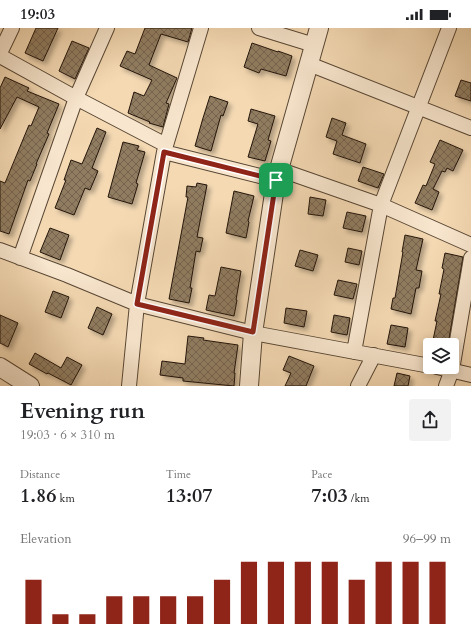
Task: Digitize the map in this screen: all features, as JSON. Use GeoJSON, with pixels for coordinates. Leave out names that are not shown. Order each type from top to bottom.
{"type":"FeatureCollection","features":[{"type":"Feature","properties":{"kind":"street"},"geometry":{"type":"LineString","coordinates":[[12,28],[0,54],[165,148],[277,174],[381,205],[471,245]]}},
{"type":"Feature","properties":{"kind":"street"},"geometry":{"type":"LineString","coordinates":[[20,258],[76,98],[107,28]]}},
{"type":"Feature","properties":{"kind":"street"},"geometry":{"type":"LineString","coordinates":[[129,386],[137,304],[165,148],[201,28]]}},
{"type":"Feature","properties":{"kind":"street"},"geometry":{"type":"LineString","coordinates":[[259,28],[314,45]]}},
{"type":"Feature","properties":{"kind":"street"},"geometry":{"type":"LineString","coordinates":[[249,386],[253,332],[277,174],[319,28]]}},
{"type":"Feature","properties":{"kind":"street"},"geometry":{"type":"LineString","coordinates":[[354,352],[381,205],[449,28]]}},
{"type":"Feature","properties":{"kind":"street"},"geometry":{"type":"LineString","coordinates":[[308,64],[471,128]]}},
{"type":"Feature","properties":{"kind":"street"},"geometry":{"type":"LineString","coordinates":[[0,250],[137,304],[253,332],[423,365]]}},
{"type":"Feature","properties":{"kind":"street"},"geometry":{"type":"LineString","coordinates":[[457,338],[471,258]]}},
{"type":"Feature","properties":{"kind":"street"},"geometry":{"type":"LineString","coordinates":[[358,386],[374,355]]}},
{"type":"Feature","properties":{"kind":"street"},"geometry":{"type":"LineString","coordinates":[[0,367],[23,384]]}},
{"type":"Feature","properties":{"kind":"street"},"geometry":{"type":"LineString","coordinates":[[459,372],[471,375]]}},
{"type":"Feature","properties":{"kind":"street"},"geometry":{"type":"LineString","coordinates":[[446,386],[450,374]]}},
{"type":"Feature","properties":{"kind":"building"},"geometry":{"type":"Polygon","coordinates":[[[36,28],[58,28],[43,61],[25,53],[36,28]]]}},
{"type":"Feature","properties":{"kind":"building"},"geometry":{"type":"Polygon","coordinates":[[[145,28],[192,28],[188,42],[161,34],[149,65],[177,78],[166,103],[169,104],[163,127],[149,123],[150,122],[128,113],[134,92],[144,96],[152,80],[120,66],[127,51],[135,54],[145,28]]]}},
{"type":"Feature","properties":{"kind":"building"},"geometry":{"type":"Polygon","coordinates":[[[72,41],[89,48],[75,79],[59,71],[72,41]]]}},
{"type":"Feature","properties":{"kind":"building"},"geometry":{"type":"Polygon","coordinates":[[[252,43],[292,56],[286,76],[261,69],[259,73],[244,67],[252,43]]]}},
{"type":"Feature","properties":{"kind":"building"},"geometry":{"type":"Polygon","coordinates":[[[5,77],[29,88],[27,91],[59,104],[47,133],[49,134],[37,164],[30,181],[28,180],[9,234],[0,231],[0,181],[5,183],[29,125],[31,126],[39,107],[17,97],[0,129],[0,88],[5,77]]]}},
{"type":"Feature","properties":{"kind":"building"},"geometry":{"type":"Polygon","coordinates":[[[461,80],[471,83],[471,101],[455,96],[461,80]]]}},
{"type":"Feature","properties":{"kind":"building"},"geometry":{"type":"Polygon","coordinates":[[[210,96],[228,102],[223,116],[221,115],[211,151],[195,146],[210,96]]]}},
{"type":"Feature","properties":{"kind":"building"},"geometry":{"type":"Polygon","coordinates":[[[251,109],[275,116],[268,140],[271,141],[265,161],[248,157],[258,124],[248,121],[251,109]]]}},
{"type":"Feature","properties":{"kind":"building"},"geometry":{"type":"Polygon","coordinates":[[[332,118],[346,123],[342,135],[366,144],[360,163],[333,154],[337,141],[326,137],[332,118]]]}},
{"type":"Feature","properties":{"kind":"building"},"geometry":{"type":"Polygon","coordinates":[[[97,128],[106,132],[92,168],[98,171],[90,190],[85,188],[74,215],[55,208],[66,180],[64,180],[71,160],[82,164],[97,128]]]}},
{"type":"Feature","properties":{"kind":"building"},"geometry":{"type":"Polygon","coordinates":[[[440,140],[463,150],[453,171],[447,168],[445,172],[442,171],[433,189],[439,192],[432,210],[415,203],[423,185],[426,186],[435,164],[430,162],[440,140]]]}},
{"type":"Feature","properties":{"kind":"building"},"geometry":{"type":"Polygon","coordinates":[[[123,142],[139,146],[137,150],[145,152],[136,183],[138,184],[132,204],[108,197],[123,142]]]}},
{"type":"Feature","properties":{"kind":"building"},"geometry":{"type":"Polygon","coordinates":[[[363,167],[384,174],[378,188],[358,181],[363,167]]]}},
{"type":"Feature","properties":{"kind":"building"},"geometry":{"type":"Polygon","coordinates":[[[197,183],[207,185],[197,237],[203,238],[200,252],[196,251],[189,303],[169,299],[188,197],[186,197],[187,186],[196,187],[197,183]]]}},
{"type":"Feature","properties":{"kind":"building"},"geometry":{"type":"Polygon","coordinates":[[[234,191],[254,196],[248,221],[246,238],[226,233],[234,191]]]}},
{"type":"Feature","properties":{"kind":"building"},"geometry":{"type":"Polygon","coordinates":[[[310,197],[326,200],[323,216],[308,214],[310,197]]]}},
{"type":"Feature","properties":{"kind":"building"},"geometry":{"type":"Polygon","coordinates":[[[347,212],[366,216],[362,232],[343,228],[347,212]]]}},
{"type":"Feature","properties":{"kind":"building"},"geometry":{"type":"Polygon","coordinates":[[[50,228],[69,235],[60,260],[40,252],[50,228]]]}},
{"type":"Feature","properties":{"kind":"building"},"geometry":{"type":"Polygon","coordinates":[[[405,235],[423,239],[416,270],[422,271],[419,288],[416,288],[411,314],[391,309],[393,298],[395,298],[405,235]]]}},
{"type":"Feature","properties":{"kind":"building"},"geometry":{"type":"Polygon","coordinates":[[[348,248],[362,251],[359,265],[345,262],[348,248]]]}},
{"type":"Feature","properties":{"kind":"building"},"geometry":{"type":"Polygon","coordinates":[[[300,250],[318,255],[313,271],[295,266],[300,250]]]}},
{"type":"Feature","properties":{"kind":"building"},"geometry":{"type":"Polygon","coordinates":[[[445,253],[463,257],[449,338],[433,338],[437,321],[435,321],[441,294],[439,294],[444,269],[442,268],[445,253]]]}},
{"type":"Feature","properties":{"kind":"building"},"geometry":{"type":"Polygon","coordinates":[[[221,267],[241,271],[234,316],[206,310],[209,295],[215,296],[221,267]]]}},
{"type":"Feature","properties":{"kind":"building"},"geometry":{"type":"Polygon","coordinates":[[[338,280],[357,284],[353,299],[334,295],[338,280]]]}},
{"type":"Feature","properties":{"kind":"building"},"geometry":{"type":"Polygon","coordinates":[[[53,291],[69,297],[61,318],[45,312],[53,291]]]}},
{"type":"Feature","properties":{"kind":"building"},"geometry":{"type":"Polygon","coordinates":[[[97,307],[112,314],[103,335],[88,328],[97,307]]]}},
{"type":"Feature","properties":{"kind":"building"},"geometry":{"type":"Polygon","coordinates":[[[286,308],[307,311],[304,327],[284,323],[286,308]]]}},
{"type":"Feature","properties":{"kind":"building"},"geometry":{"type":"Polygon","coordinates":[[[0,315],[18,323],[8,347],[0,343],[0,315]]]}},
{"type":"Feature","properties":{"kind":"building"},"geometry":{"type":"Polygon","coordinates":[[[334,315],[350,318],[347,335],[331,332],[334,315]]]}},
{"type":"Feature","properties":{"kind":"building"},"geometry":{"type":"Polygon","coordinates":[[[391,325],[408,328],[405,347],[387,344],[391,325]]]}},
{"type":"Feature","properties":{"kind":"building"},"geometry":{"type":"Polygon","coordinates":[[[188,336],[204,338],[203,340],[238,345],[234,373],[234,386],[183,381],[183,378],[160,375],[162,361],[185,364],[188,336]]]}},
{"type":"Feature","properties":{"kind":"building"},"geometry":{"type":"Polygon","coordinates":[[[35,353],[61,368],[67,357],[82,365],[71,385],[29,364],[35,353]]]}},
{"type":"Feature","properties":{"kind":"building"},"geometry":{"type":"Polygon","coordinates":[[[289,356],[314,366],[306,386],[285,386],[291,373],[283,370],[289,356]]]}},
{"type":"Feature","properties":{"kind":"building"},"geometry":{"type":"Polygon","coordinates":[[[397,373],[410,376],[408,386],[394,386],[397,373]]]}},
{"type":"Feature","properties":{"kind":"route"},"geometry":{"type":"LineString","coordinates":[[164,152],[276,180],[253,332],[137,304],[164,152]]}}]}
